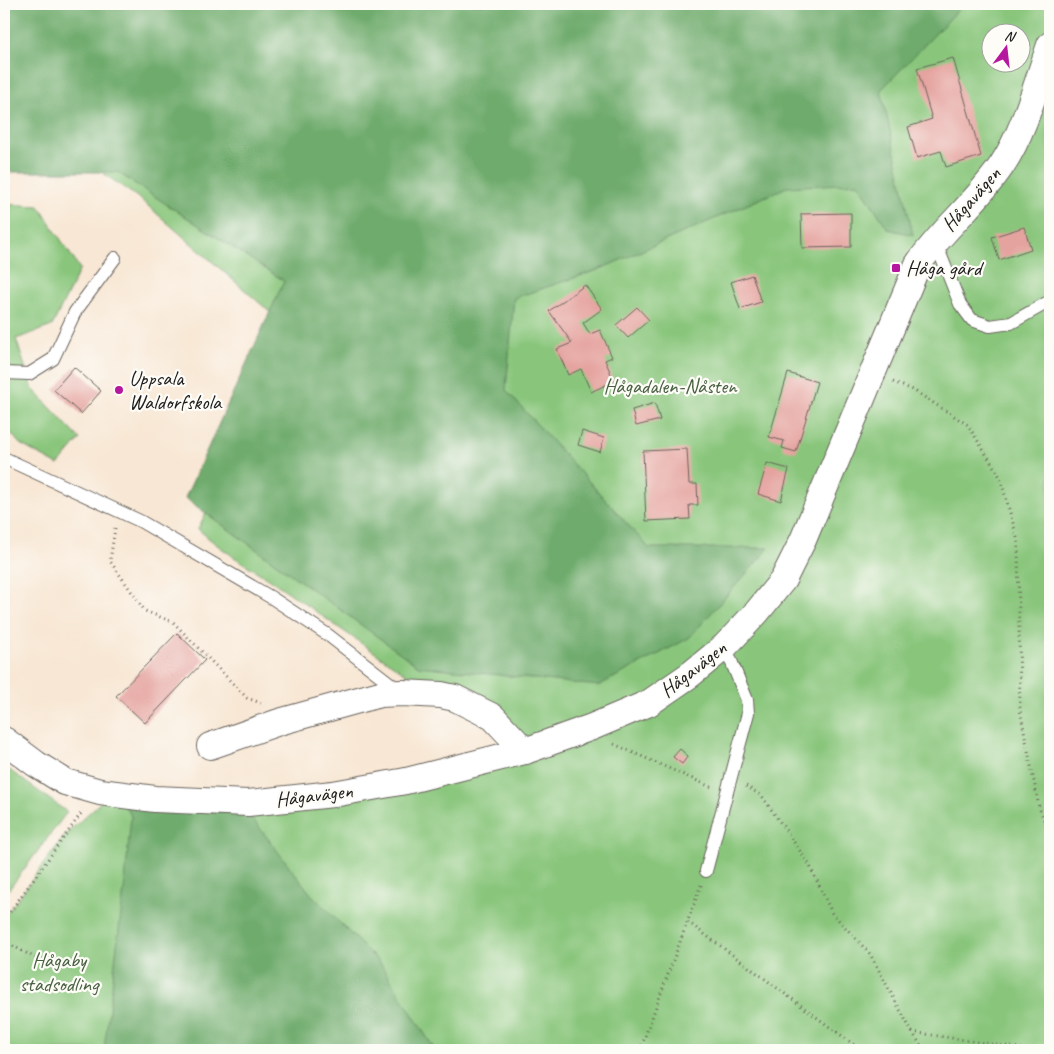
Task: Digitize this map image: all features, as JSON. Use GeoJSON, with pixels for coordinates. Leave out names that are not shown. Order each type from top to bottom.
{"type":"FeatureCollection","features":[{"type":"Feature","properties":{"kind":"street","name":"Hågavägen"},"geometry":{"type":"LineString","coordinates":[[4,740],[36,764],[65,782],[100,792],[155,799],[248,802],[333,794],[406,782],[525,751],[584,730],[649,703],[691,674],[725,646],[757,612],[783,580],[803,540],[918,264],[935,241],[1001,166],[1015,142],[1050,45]]}},
{"type":"Feature","properties":{"kind":"street"},"geometry":{"type":"LineString","coordinates":[[210,746],[279,722],[380,694],[402,693],[442,695],[454,698],[493,717],[525,751]]}},
{"type":"Feature","properties":{"kind":"lane"},"geometry":{"type":"LineString","coordinates":[[935,241],[960,304],[972,320],[990,326],[1011,323],[1050,301]]}},
{"type":"Feature","properties":{"kind":"lane"},"geometry":{"type":"LineString","coordinates":[[4,374],[29,374],[53,359],[75,312],[115,258]]}},
{"type":"Feature","properties":{"kind":"lane"},"geometry":{"type":"LineString","coordinates":[[4,458],[140,521],[272,598],[328,635],[402,693]]}},
{"type":"Feature","properties":{"kind":"lane"},"geometry":{"type":"LineString","coordinates":[[706,871],[748,712],[744,693],[725,646]]}},
{"type":"Feature","properties":{"kind":"path"},"geometry":{"type":"LineString","coordinates":[[871,373],[914,390],[968,425],[1000,477],[1018,541],[1020,710],[1039,807],[1050,836]]}},
{"type":"Feature","properties":{"kind":"path"},"geometry":{"type":"LineString","coordinates":[[120,512],[113,532],[110,562],[145,612],[173,622],[247,698],[263,704]]}},
{"type":"Feature","properties":{"kind":"path"},"geometry":{"type":"LineString","coordinates":[[584,730],[727,794]]}},
{"type":"Feature","properties":{"kind":"path"},"geometry":{"type":"LineString","coordinates":[[4,920],[40,872],[78,816],[100,792]]}},
{"type":"Feature","properties":{"kind":"path"},"geometry":{"type":"LineString","coordinates":[[762,796],[809,864],[832,912],[870,954],[912,1032],[924,1050]]}},
{"type":"Feature","properties":{"kind":"path"},"geometry":{"type":"LineString","coordinates":[[640,1050],[706,871]]}},
{"type":"Feature","properties":{"kind":"path"},"geometry":{"type":"LineString","coordinates":[[688,922],[861,1050]]}},
{"type":"Feature","properties":{"kind":"path"},"geometry":{"type":"LineString","coordinates":[[4,941],[39,960]]}},
{"type":"Feature","properties":{"kind":"path"},"geometry":{"type":"LineString","coordinates":[[912,1032],[1031,1050]]}},
{"type":"Feature","properties":{"kind":"green space","name":"Hågadalen-Nåsten"},"geometry":{"type":"Polygon","coordinates":[[[4,4],[1050,4],[1050,1050],[4,1050],[4,917],[66,834],[104,799],[300,802],[522,749],[405,673],[209,539],[198,529],[293,332],[140,199],[37,127],[4,4]]]}},
{"type":"Feature","properties":{"kind":"green space"},"geometry":{"type":"Polygon","coordinates":[[[4,4],[964,4],[881,90],[913,235],[888,229],[858,183],[787,187],[598,270],[514,298],[506,390],[649,548],[769,548],[689,638],[598,686],[418,666],[185,498],[284,281],[117,172],[4,172],[4,4]]]}},
{"type":"Feature","properties":{"kind":"green space"},"geometry":{"type":"Polygon","coordinates":[[[4,204],[39,206],[80,269],[52,326],[16,339],[32,388],[80,439],[58,465],[20,444],[4,425],[4,204]]]}},
{"type":"Feature","properties":{"kind":"green space"},"geometry":{"type":"Polygon","coordinates":[[[4,766],[67,812],[4,896],[4,766]]]}},
{"type":"Feature","properties":{"kind":"green space"},"geometry":{"type":"Polygon","coordinates":[[[125,806],[248,813],[310,893],[380,963],[435,1050],[104,1050],[131,816],[125,806]]]}},
{"type":"Feature","properties":{"kind":"building"},"geometry":{"type":"Polygon","coordinates":[[[953,58],[981,156],[946,167],[941,151],[917,158],[908,127],[932,119],[917,68],[953,58]]]}},
{"type":"Feature","properties":{"kind":"building"},"geometry":{"type":"Polygon","coordinates":[[[851,213],[851,247],[802,248],[801,214],[851,213]]]}},
{"type":"Feature","properties":{"kind":"building"},"geometry":{"type":"Polygon","coordinates":[[[1024,227],[1031,249],[999,260],[992,237],[1024,227]]]}},
{"type":"Feature","properties":{"kind":"building"},"geometry":{"type":"Polygon","coordinates":[[[752,275],[761,302],[740,309],[731,282],[752,275]]]}},
{"type":"Feature","properties":{"kind":"building"},"geometry":{"type":"Polygon","coordinates":[[[585,285],[602,309],[583,323],[590,334],[600,330],[612,357],[605,360],[614,381],[591,392],[581,369],[568,375],[557,349],[572,343],[549,311],[585,285]]]}},
{"type":"Feature","properties":{"kind":"building"},"geometry":{"type":"Polygon","coordinates":[[[637,307],[649,320],[628,338],[616,325],[637,307]]]}},
{"type":"Feature","properties":{"kind":"building"},"geometry":{"type":"Polygon","coordinates":[[[74,367],[101,391],[81,414],[54,390],[74,367]]]}},
{"type":"Feature","properties":{"kind":"building"},"geometry":{"type":"Polygon","coordinates":[[[788,373],[817,382],[796,452],[782,448],[784,441],[769,437],[788,373]]]}},
{"type":"Feature","properties":{"kind":"building"},"geometry":{"type":"Polygon","coordinates":[[[655,403],[660,420],[636,426],[632,410],[655,403]]]}},
{"type":"Feature","properties":{"kind":"building"},"geometry":{"type":"Polygon","coordinates":[[[582,431],[604,438],[600,452],[578,445],[582,431]]]}},
{"type":"Feature","properties":{"kind":"building"},"geometry":{"type":"Polygon","coordinates":[[[687,449],[689,484],[697,484],[698,505],[689,505],[690,519],[646,521],[643,451],[687,449]]]}},
{"type":"Feature","properties":{"kind":"building"},"geometry":{"type":"Polygon","coordinates":[[[767,463],[789,469],[781,501],[758,494],[767,463]]]}},
{"type":"Feature","properties":{"kind":"building"},"geometry":{"type":"Polygon","coordinates":[[[177,633],[205,660],[145,723],[116,696],[177,633]]]}},
{"type":"Feature","properties":{"kind":"building"},"geometry":{"type":"Polygon","coordinates":[[[680,749],[688,756],[682,764],[673,757],[680,749]]]}},
{"type":"Feature","properties":{"kind":"place","name":"Håga gård"},"geometry":{"type":"Point","coordinates":[896,268]}},
{"type":"Feature","properties":{"kind":"place","name":"Uppsala Waldorfskola"},"geometry":{"type":"Point","coordinates":[119,390]}},
{"type":"Feature","properties":{"kind":"park label","name":"Hågaby stadsodling"},"geometry":{"type":"Point","coordinates":[59,972]}}]}
